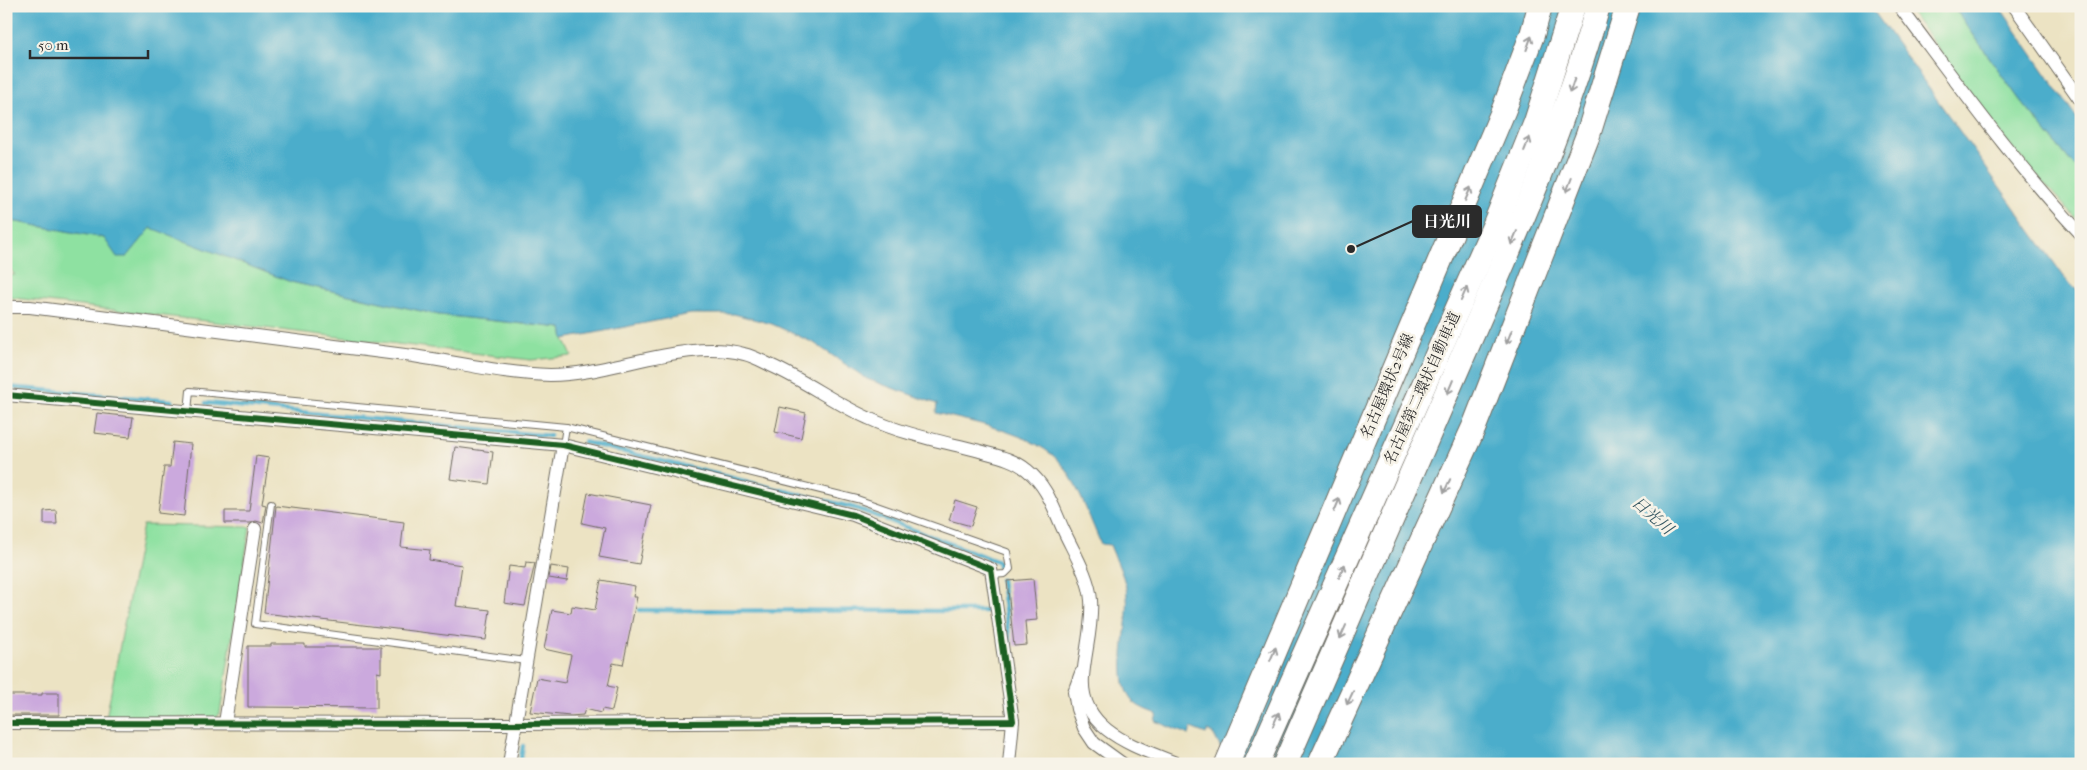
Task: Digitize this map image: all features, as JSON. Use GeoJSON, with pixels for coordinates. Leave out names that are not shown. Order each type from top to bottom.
{"type":"FeatureCollection","features":[{"type":"Feature","properties":{"kind":"highway","name":"名古屋環状2号線"},"geometry":{"type":"LineString","coordinates":[[1227,764],[1504,109],[1532,35],[1540,6]]}},
{"type":"Feature","properties":{"kind":"highway","name":"名古屋第二環状自動車道"},"geometry":{"type":"LineString","coordinates":[[1256,764],[1495,224],[1536,122],[1573,6]]}},
{"type":"Feature","properties":{"kind":"highway","name":"名古屋第二環状自動車道"},"geometry":{"type":"LineString","coordinates":[[1285,764],[1516,234],[1557,131],[1588,42],[1598,6]]}},
{"type":"Feature","properties":{"kind":"highway"},"geometry":{"type":"LineString","coordinates":[[1320,764],[1474,427],[1588,135],[1628,6]]}},
{"type":"Feature","properties":{"kind":"street"},"geometry":{"type":"LineString","coordinates":[[1899,6],[2008,151],[2049,201],[2081,234]]}},
{"type":"Feature","properties":{"kind":"street"},"geometry":{"type":"LineString","coordinates":[[2014,6],[2081,101]]}},
{"type":"Feature","properties":{"kind":"street"},"geometry":{"type":"LineString","coordinates":[[6,306],[30,307],[409,355],[517,372],[544,374],[582,372],[676,354],[726,351],[746,354],[785,371],[868,418],[903,431],[1003,457],[1025,468],[1047,491],[1081,568],[1091,596],[1091,616],[1082,681],[1088,706],[1097,720],[1118,738],[1178,764]]}},
{"type":"Feature","properties":{"kind":"street"},"geometry":{"type":"LineString","coordinates":[[6,395],[563,445],[853,515],[991,569],[1013,721],[1009,764]]}},
{"type":"Feature","properties":{"kind":"street"},"geometry":{"type":"LineString","coordinates":[[509,764],[563,445]]}},
{"type":"Feature","properties":{"kind":"street"},"geometry":{"type":"LineString","coordinates":[[224,723],[255,529]]}},
{"type":"Feature","properties":{"kind":"street"},"geometry":{"type":"LineString","coordinates":[[1084,665],[1074,692],[1077,709],[1084,728],[1094,743],[1123,764]]}},
{"type":"Feature","properties":{"kind":"street"},"geometry":{"type":"LineString","coordinates":[[6,723],[515,724],[1013,721]]}},
{"type":"Feature","properties":{"kind":"lane"},"geometry":{"type":"LineString","coordinates":[[188,411],[190,391],[566,426],[857,499],[1008,552],[1010,569],[1006,574],[992,575]]}},
{"type":"Feature","properties":{"kind":"lane"},"geometry":{"type":"LineString","coordinates":[[563,445],[566,426]]}},
{"type":"Feature","properties":{"kind":"lane"},"geometry":{"type":"LineString","coordinates":[[271,504],[255,624],[526,661]]}},
{"type":"Feature","properties":{"kind":"green space"},"geometry":{"type":"Polygon","coordinates":[[[1906,6],[1953,6],[2019,99],[2081,174],[2081,224],[2010,146],[1906,6]]]}},
{"type":"Feature","properties":{"kind":"green space"},"geometry":{"type":"Polygon","coordinates":[[[6,220],[104,238],[127,257],[151,227],[291,282],[439,315],[562,328],[564,339],[572,356],[531,360],[6,297],[6,275],[15,275],[6,264],[6,220]]]}},
{"type":"Feature","properties":{"kind":"green space"},"geometry":{"type":"Polygon","coordinates":[[[143,525],[250,527],[220,713],[216,718],[106,718],[143,525]]]}},
{"type":"Feature","properties":{"kind":"water"},"geometry":{"type":"Polygon","coordinates":[[[6,6],[1870,6],[2070,285],[2081,292],[2081,764],[1229,764],[1214,735],[1208,730],[1206,734],[1191,728],[1189,735],[1155,721],[1157,714],[1133,702],[1127,692],[1123,666],[1127,608],[1125,583],[1110,545],[1101,544],[1078,491],[1069,474],[1058,460],[1028,440],[1010,433],[936,413],[937,404],[867,379],[814,343],[772,324],[734,314],[691,314],[564,339],[562,328],[439,315],[291,282],[151,228],[127,257],[117,257],[104,238],[6,220],[6,6]]]}},
{"type":"Feature","properties":{"kind":"water"},"geometry":{"type":"Polygon","coordinates":[[[1953,6],[1999,6],[2081,124],[2081,174],[2019,99],[1953,6]]]}},
{"type":"Feature","properties":{"kind":"building"},"geometry":{"type":"Polygon","coordinates":[[[780,407],[806,413],[801,438],[775,432],[780,407]]]}},
{"type":"Feature","properties":{"kind":"building"},"geometry":{"type":"Polygon","coordinates":[[[97,413],[133,417],[130,437],[94,433],[97,413]]]}},
{"type":"Feature","properties":{"kind":"building"},"geometry":{"type":"Polygon","coordinates":[[[173,442],[191,444],[184,516],[158,513],[164,467],[170,467],[173,442]]]}},
{"type":"Feature","properties":{"kind":"building"},"geometry":{"type":"Polygon","coordinates":[[[455,447],[493,452],[489,484],[450,479],[455,447]]]}},
{"type":"Feature","properties":{"kind":"building"},"geometry":{"type":"Polygon","coordinates":[[[256,456],[269,458],[262,504],[266,505],[263,523],[256,521],[250,523],[225,523],[225,511],[249,511],[256,456]]]}},
{"type":"Feature","properties":{"kind":"building"},"geometry":{"type":"Polygon","coordinates":[[[588,493],[651,505],[639,564],[599,557],[605,528],[582,523],[588,493]]]}},
{"type":"Feature","properties":{"kind":"building"},"geometry":{"type":"Polygon","coordinates":[[[955,500],[977,507],[971,526],[949,520],[955,500]]]}},
{"type":"Feature","properties":{"kind":"building"},"geometry":{"type":"Polygon","coordinates":[[[276,506],[404,522],[401,547],[430,550],[429,560],[462,565],[456,606],[490,610],[486,640],[264,613],[276,506]]]}},
{"type":"Feature","properties":{"kind":"building"},"geometry":{"type":"Polygon","coordinates":[[[56,510],[57,524],[44,524],[44,511],[56,510]]]}},
{"type":"Feature","properties":{"kind":"building"},"geometry":{"type":"Polygon","coordinates":[[[526,562],[535,563],[525,606],[504,603],[509,566],[525,568],[526,562]]]}},
{"type":"Feature","properties":{"kind":"building"},"geometry":{"type":"Polygon","coordinates":[[[551,566],[569,569],[567,581],[549,578],[551,566]]]}},
{"type":"Feature","properties":{"kind":"building"},"geometry":{"type":"Polygon","coordinates":[[[1033,579],[1037,620],[1025,621],[1027,645],[1014,646],[1007,581],[1033,579]]]}},
{"type":"Feature","properties":{"kind":"building"},"geometry":{"type":"Polygon","coordinates":[[[601,580],[635,586],[633,597],[637,597],[623,665],[613,663],[608,686],[617,688],[612,711],[602,709],[601,713],[585,709],[583,715],[570,716],[530,712],[537,678],[565,683],[571,655],[544,649],[552,610],[571,613],[572,606],[595,610],[601,580]]]}},
{"type":"Feature","properties":{"kind":"building"},"geometry":{"type":"Polygon","coordinates":[[[271,644],[305,644],[305,647],[381,647],[381,673],[377,672],[377,708],[248,707],[248,646],[271,646],[271,644]]]}},
{"type":"Feature","properties":{"kind":"building"},"geometry":{"type":"Polygon","coordinates":[[[42,693],[59,693],[59,715],[6,715],[6,695],[42,695],[42,693]]]}},
{"type":"Feature","properties":{"kind":"waterway"},"geometry":{"type":"LineString","coordinates":[[6,387],[172,401]]}},
{"type":"Feature","properties":{"kind":"waterway"},"geometry":{"type":"LineString","coordinates":[[206,403],[550,436]]}},
{"type":"Feature","properties":{"kind":"waterway"},"geometry":{"type":"LineString","coordinates":[[584,442],[855,508],[999,562],[999,567]]}},
{"type":"Feature","properties":{"kind":"waterway"},"geometry":{"type":"LineString","coordinates":[[1001,580],[1010,644]]}},
{"type":"Feature","properties":{"kind":"waterway"},"geometry":{"type":"LineString","coordinates":[[639,610],[990,611]]}},
{"type":"Feature","properties":{"kind":"waterway"},"geometry":{"type":"LineString","coordinates":[[520,764],[523,746]]}},
{"type":"Feature","properties":{"kind":"cycle path"},"geometry":{"type":"LineString","coordinates":[[6,395],[563,445],[853,515],[991,569],[1013,721],[515,724],[6,723]]}},
{"type":"Feature","properties":{"kind":"place","name":"日光川"},"geometry":{"type":"Point","coordinates":[1351,249]}}]}
